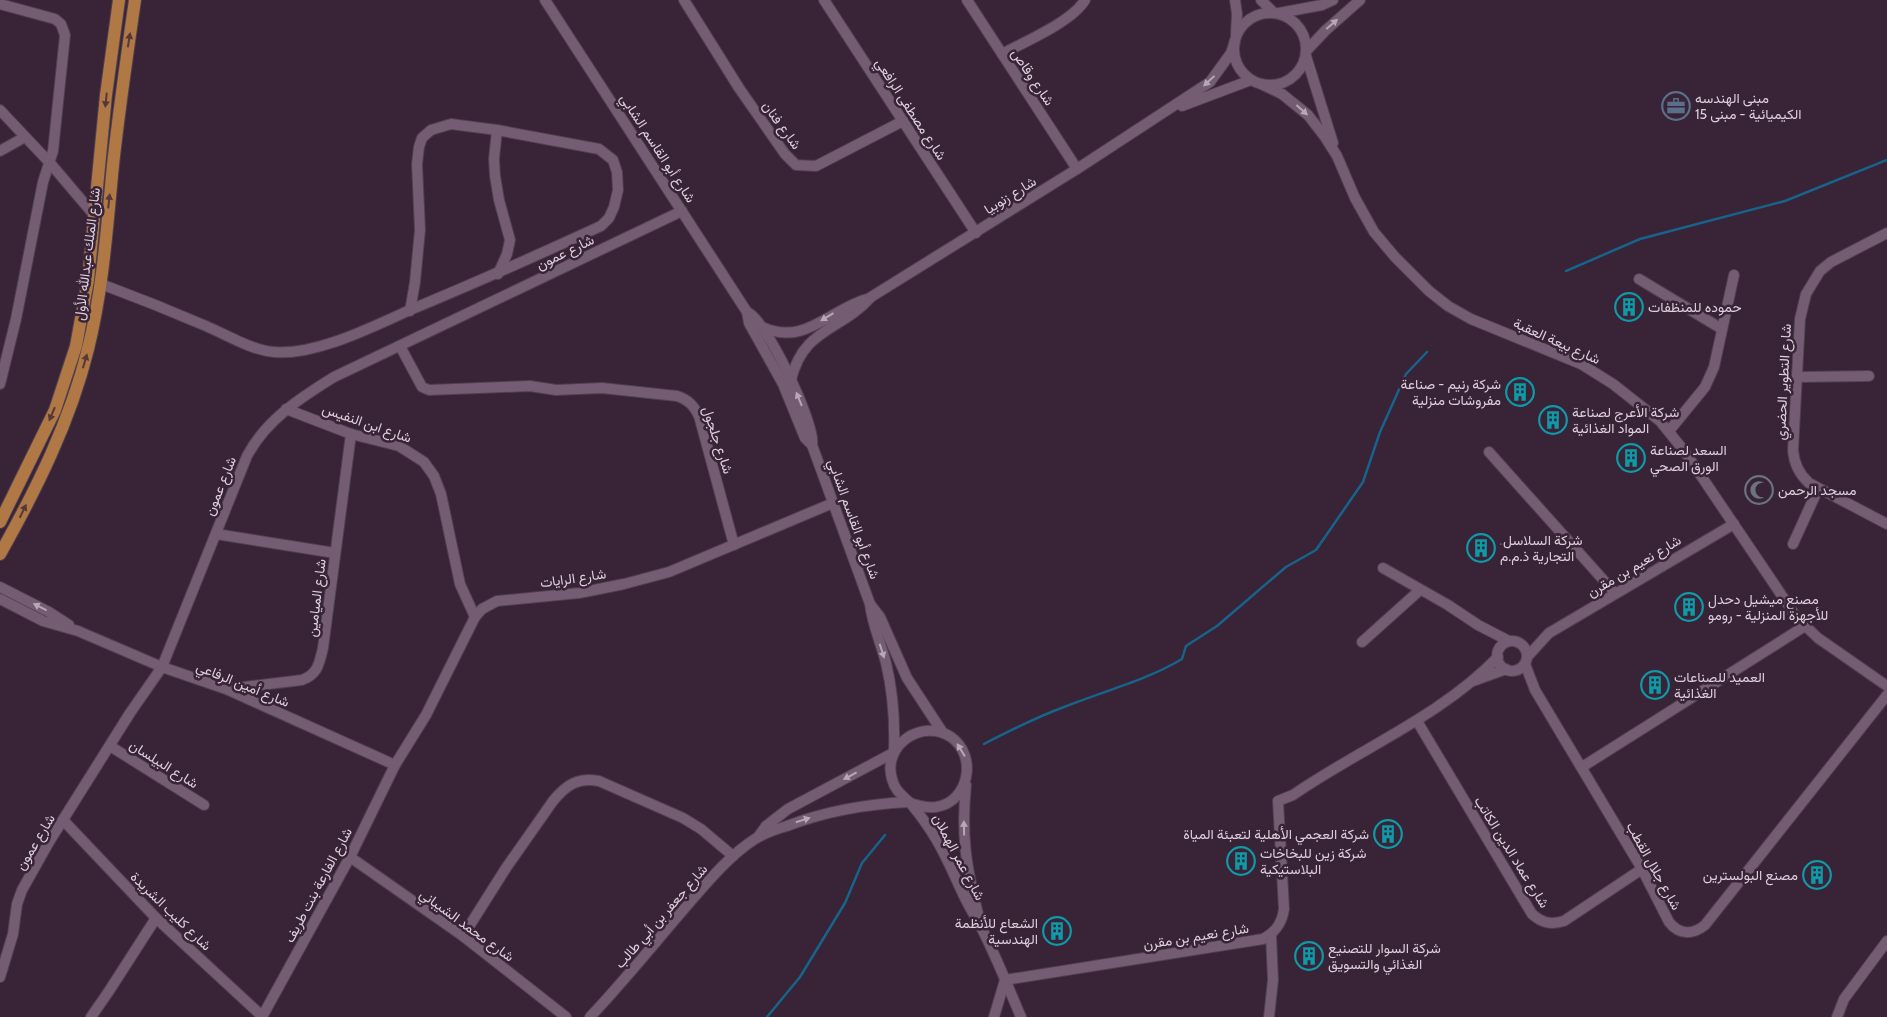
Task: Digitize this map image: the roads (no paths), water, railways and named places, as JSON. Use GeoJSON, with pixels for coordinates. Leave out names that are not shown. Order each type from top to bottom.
{"type":"FeatureCollection","features":[{"type":"Feature","properties":{"kind":"main road","name":"شارع الملك عبدالله الأول"},"geometry":{"type":"LineString","coordinates":[[0,522],[41,440],[66,378],[80,330],[88,280],[106,95],[119,0]]}},
{"type":"Feature","properties":{"kind":"main road","name":"شارع الملك عبدالله الأول"},"geometry":{"type":"LineString","coordinates":[[0,554],[55,446],[68,414],[88,350],[101,284],[120,98],[135,0]]}},
{"type":"Feature","properties":{"kind":"main road"},"geometry":{"type":"LineString","coordinates":[[88,280],[101,284]]}},
{"type":"Feature","properties":{"kind":"street","name":"شارع أبو القاسم الشابي"},"geometry":{"type":"LineString","coordinates":[[545,0],[747,312],[749,323],[783,384],[805,438],[812,445],[870,604],[873,621],[886,661],[893,706],[894,752]]}},
{"type":"Feature","properties":{"kind":"street","name":"شارع فنان"},"geometry":{"type":"LineString","coordinates":[[684,0],[744,95],[785,154],[796,165],[816,166],[903,121]]}},
{"type":"Feature","properties":{"kind":"street","name":"شارع مصطفى الرافعي"},"geometry":{"type":"LineString","coordinates":[[824,0],[976,233]]}},
{"type":"Feature","properties":{"kind":"street","name":"شارع وقاص"},"geometry":{"type":"LineString","coordinates":[[967,0],[1077,169]]}},
{"type":"Feature","properties":{"kind":"street"},"geometry":{"type":"LineString","coordinates":[[1002,54],[1071,16],[1085,0]]}},
{"type":"Feature","properties":{"kind":"street"},"geometry":{"type":"LineString","coordinates":[[1235,0],[1238,14],[1234,52],[1236,63],[1251,80],[1261,84],[1279,84],[1295,76],[1302,67],[1307,53],[1326,30],[1360,0]]}},
{"type":"Feature","properties":{"kind":"street"},"geometry":{"type":"LineString","coordinates":[[1261,0],[1276,13],[1288,17],[1302,30],[1307,53]]}},
{"type":"Feature","properties":{"kind":"street"},"geometry":{"type":"LineString","coordinates":[[1235,39],[1247,21],[1264,13],[1276,13],[1322,5],[1333,0]]}},
{"type":"Feature","properties":{"kind":"street"},"geometry":{"type":"LineString","coordinates":[[0,4],[55,19],[65,31],[54,144],[43,182],[16,319],[0,384]]}},
{"type":"Feature","properties":{"kind":"street","name":"شارع زنوبيا"},"geometry":{"type":"LineString","coordinates":[[762,326],[781,333],[801,331],[849,305],[871,297],[1077,169],[1210,82],[1231,53],[1235,39]]}},
{"type":"Feature","properties":{"kind":"street","name":"شارع بيعة العقبة"},"geometry":{"type":"LineString","coordinates":[[1307,53],[1337,156],[1355,198],[1374,232],[1395,257],[1448,306],[1471,319],[1561,355],[1596,373],[1648,411],[1669,431],[1804,626],[1824,643],[1887,686]]}},
{"type":"Feature","properties":{"kind":"street","name":"شارع زنوبيا"},"geometry":{"type":"LineString","coordinates":[[1162,114],[1251,80]]}},
{"type":"Feature","properties":{"kind":"street","name":"شارع بيعة العقبة"},"geometry":{"type":"LineString","coordinates":[[1261,84],[1282,94],[1308,115],[1337,156]]}},
{"type":"Feature","properties":{"kind":"street"},"geometry":{"type":"LineString","coordinates":[[0,110],[50,163],[95,216]]}},
{"type":"Feature","properties":{"kind":"street"},"geometry":{"type":"LineString","coordinates":[[101,284],[155,304],[254,347],[271,352],[304,350],[356,334],[498,274],[601,226],[609,218],[618,190],[617,172],[613,160],[599,149],[497,130],[450,124],[431,130],[422,138],[418,164],[420,230],[416,282],[410,310]]}},
{"type":"Feature","properties":{"kind":"street"},"geometry":{"type":"LineString","coordinates":[[497,130],[495,176],[499,200],[510,240],[507,254],[498,274]]}},
{"type":"Feature","properties":{"kind":"street"},"geometry":{"type":"LineString","coordinates":[[0,151],[25,137]]}},
{"type":"Feature","properties":{"kind":"street","name":"شارع عمون"},"geometry":{"type":"LineString","coordinates":[[0,978],[13,934],[19,897],[64,820],[162,666],[247,456],[263,430],[286,409],[334,377],[682,211]]}},
{"type":"Feature","properties":{"kind":"street","name":"شارع التطوير الحضري"},"geometry":{"type":"LineString","coordinates":[[1887,233],[1831,262],[1820,271],[1802,306],[1794,459],[1801,476],[1818,489],[1887,524]]}},
{"type":"Feature","properties":{"kind":"street"},"geometry":{"type":"LineString","coordinates":[[1669,431],[1705,387],[1714,367],[1734,275]]}},
{"type":"Feature","properties":{"kind":"street"},"geometry":{"type":"LineString","coordinates":[[1639,279],[1722,329]]}},
{"type":"Feature","properties":{"kind":"street","name":"شارع زنوبيا"},"geometry":{"type":"LineString","coordinates":[[791,380],[797,360],[809,343],[857,311],[871,297]]}},
{"type":"Feature","properties":{"kind":"street","name":"شارع أبو القاسم الشابي"},"geometry":{"type":"LineString","coordinates":[[747,312],[752,314],[762,326],[791,380],[812,432],[812,445]]}},
{"type":"Feature","properties":{"kind":"street","name":"شارع جلجول"},"geometry":{"type":"LineString","coordinates":[[400,346],[422,387],[429,390],[530,386],[556,390],[602,388],[677,396],[691,403],[699,416],[734,545]]}},
{"type":"Feature","properties":{"kind":"street"},"geometry":{"type":"LineString","coordinates":[[1797,377],[1869,376]]}},
{"type":"Feature","properties":{"kind":"street","name":"شارع ابن النفيس"},"geometry":{"type":"LineString","coordinates":[[286,409],[351,434],[399,446],[413,453],[424,462],[434,476],[441,494],[460,584],[475,616]]}},
{"type":"Feature","properties":{"kind":"street","name":"شارع الميامين"},"geometry":{"type":"LineString","coordinates":[[226,689],[290,682],[311,677],[317,668],[323,648],[351,434]]}},
{"type":"Feature","properties":{"kind":"street"},"geometry":{"type":"LineString","coordinates":[[1488,452],[1615,594]]}},
{"type":"Feature","properties":{"kind":"street"},"geometry":{"type":"LineString","coordinates":[[1793,544],[1818,489]]}},
{"type":"Feature","properties":{"kind":"street","name":"شارع الرايات"},"geometry":{"type":"LineString","coordinates":[[475,616],[482,609],[497,602],[579,593],[669,572],[833,503]]}},
{"type":"Feature","properties":{"kind":"street","name":"شارع نعيم بن مقرن"},"geometry":{"type":"LineString","coordinates":[[1514,641],[1549,633],[1734,524]]}},
{"type":"Feature","properties":{"kind":"street"},"geometry":{"type":"LineString","coordinates":[[216,534],[335,553]]}},
{"type":"Feature","properties":{"kind":"street"},"geometry":{"type":"LineString","coordinates":[[1383,568],[1478,625],[1525,648],[1526,660],[1519,669],[1468,683]]}},
{"type":"Feature","properties":{"kind":"street","name":"شارع أمين الرفاعي"},"geometry":{"type":"LineString","coordinates":[[0,587],[50,612],[78,631]]}},
{"type":"Feature","properties":{"kind":"street"},"geometry":{"type":"LineString","coordinates":[[1362,642],[1420,590]]}},
{"type":"Feature","properties":{"kind":"street","name":"شارع أمين الرفاعي"},"geometry":{"type":"LineString","coordinates":[[0,599],[43,620],[78,631],[162,666],[226,689],[395,765]]}},
{"type":"Feature","properties":{"kind":"street","name":"شارع أبو القاسم الشابي"},"geometry":{"type":"LineString","coordinates":[[870,604],[880,617],[907,678],[943,733]]}},
{"type":"Feature","properties":{"kind":"street"},"geometry":{"type":"LineString","coordinates":[[395,765],[426,716],[475,616]]}},
{"type":"Feature","properties":{"kind":"street"},"geometry":{"type":"LineString","coordinates":[[1478,625],[1498,654],[1499,663],[1510,670]]}},
{"type":"Feature","properties":{"kind":"street"},"geometry":{"type":"LineString","coordinates":[[1582,767],[1804,626]]}},
{"type":"Feature","properties":{"kind":"street","name":"شارع نعيم بن مقرن"},"geometry":{"type":"LineString","coordinates":[[1526,660],[1549,633]]}},
{"type":"Feature","properties":{"kind":"street"},"geometry":{"type":"LineString","coordinates":[[1269,1017],[1273,980],[1271,935],[1282,919],[1284,909],[1278,801],[1294,795],[1417,721],[1468,683],[1498,654],[1501,646],[1514,641]]}},
{"type":"Feature","properties":{"kind":"street","name":"شارع جلال القطب"},"geometry":{"type":"LineString","coordinates":[[1526,660],[1535,690],[1642,869],[1673,928],[1684,932],[1700,929],[1887,695]]}},
{"type":"Feature","properties":{"kind":"street","name":"شارع جلال القطب"},"geometry":{"type":"LineString","coordinates":[[1510,670],[1535,690]]}},
{"type":"Feature","properties":{"kind":"street","name":"شارع عماد الدين الكاتب"},"geometry":{"type":"LineString","coordinates":[[1417,721],[1532,914],[1538,919],[1546,923],[1555,924],[1564,921],[1642,869]]}},
{"type":"Feature","properties":{"kind":"street"},"geometry":{"type":"LineString","coordinates":[[929,730],[943,733],[960,746],[966,757],[968,768],[966,779],[960,792],[950,801],[937,807],[923,807],[902,797],[892,781],[890,772],[894,752],[903,740],[915,733],[929,730]]}},
{"type":"Feature","properties":{"kind":"street","name":"شارع البيلسان"},"geometry":{"type":"LineString","coordinates":[[110,746],[204,805]]}},
{"type":"Feature","properties":{"kind":"street","name":"شارع جعفر بن أبي طالب"},"geometry":{"type":"LineString","coordinates":[[757,838],[766,826],[788,809],[894,752]]}},
{"type":"Feature","properties":{"kind":"street","name":"شارع الفارعة بنت طريف"},"geometry":{"type":"LineString","coordinates":[[263,1017],[350,857],[395,765]]}},
{"type":"Feature","properties":{"kind":"street"},"geometry":{"type":"LineString","coordinates":[[463,936],[506,868],[554,801],[562,790],[574,782],[590,779],[599,781],[670,811],[701,828],[733,856]]}},
{"type":"Feature","properties":{"kind":"street","name":"شارع عمر الهملان"},"geometry":{"type":"LineString","coordinates":[[966,779],[963,827],[964,851],[981,927]]}},
{"type":"Feature","properties":{"kind":"street","name":"شارع جعفر بن أبي طالب"},"geometry":{"type":"LineString","coordinates":[[590,1017],[703,887],[733,856],[757,838],[794,823],[832,812],[872,805],[910,802]]}},
{"type":"Feature","properties":{"kind":"street","name":"شارع عمر الهملان"},"geometry":{"type":"LineString","coordinates":[[910,802],[936,838],[981,927],[1021,1017]]}},
{"type":"Feature","properties":{"kind":"street","name":"شارع كليب الشريدة"},"geometry":{"type":"LineString","coordinates":[[64,820],[156,918],[263,1017]]}},
{"type":"Feature","properties":{"kind":"street","name":"شارع محمد الشيباني"},"geometry":{"type":"LineString","coordinates":[[350,857],[463,936],[566,1017]]}},
{"type":"Feature","properties":{"kind":"street"},"geometry":{"type":"LineString","coordinates":[[91,1017],[156,918]]}},
{"type":"Feature","properties":{"kind":"street","name":"شارع نعيم بن مقرن"},"geometry":{"type":"LineString","coordinates":[[1004,980],[1262,939],[1271,935]]}},
{"type":"Feature","properties":{"kind":"street"},"geometry":{"type":"LineString","coordinates":[[1837,1017],[1844,999],[1887,941]]}},
{"type":"Feature","properties":{"kind":"street"},"geometry":{"type":"LineString","coordinates":[[994,1017],[1004,980]]}},
{"type":"Feature","properties":{"kind":"waterway"},"geometry":{"type":"LineString","coordinates":[[1566,271],[1640,239],[1785,201],[1887,160]]}},
{"type":"Feature","properties":{"kind":"waterway"},"geometry":{"type":"LineString","coordinates":[[984,744],[1044,715],[1139,680],[1182,659],[1186,646],[1217,626],[1286,567],[1316,550],[1363,482],[1380,432],[1406,374],[1427,352]]}},
{"type":"Feature","properties":{"kind":"waterway"},"geometry":{"type":"LineString","coordinates":[[767,1017],[800,977],[845,903],[862,863],[885,835]]}},
{"type":"Feature","properties":{"kind":"place","name":"مبنى الهندسه الكيميائية - مبنى 15"},"geometry":{"type":"Point","coordinates":[1676,106]}},
{"type":"Feature","properties":{"kind":"place","name":"حموده للمنظفات"},"geometry":{"type":"Point","coordinates":[1629,307]}},
{"type":"Feature","properties":{"kind":"place","name":"شركة رنيم - صناعة مفروشات منزلية"},"geometry":{"type":"Point","coordinates":[1520,392]}},
{"type":"Feature","properties":{"kind":"place","name":"شركة الأعرج لصناعة المواد الغذائية"},"geometry":{"type":"Point","coordinates":[1553,420]}},
{"type":"Feature","properties":{"kind":"place","name":"السعد لصناعة الورق الصحي"},"geometry":{"type":"Point","coordinates":[1631,458]}},
{"type":"Feature","properties":{"kind":"place","name":"مسجد الرحمن"},"geometry":{"type":"Point","coordinates":[1759,490]}},
{"type":"Feature","properties":{"kind":"place","name":".شركة السلاسل التجارية ذ.م.م"},"geometry":{"type":"Point","coordinates":[1481,548]}},
{"type":"Feature","properties":{"kind":"place","name":"مصنع ميشيل دحدل للأجهزة المنزلية - رومو"},"geometry":{"type":"Point","coordinates":[1689,607]}},
{"type":"Feature","properties":{"kind":"place","name":"العميد للصناعات الغذائية"},"geometry":{"type":"Point","coordinates":[1655,685]}},
{"type":"Feature","properties":{"kind":"place","name":"شركة العجمي الأهلية لتعبئة المياة"},"geometry":{"type":"Point","coordinates":[1388,834]}},
{"type":"Feature","properties":{"kind":"place","name":"شركة زين للبخاخات البلاستيكية"},"geometry":{"type":"Point","coordinates":[1241,861]}},
{"type":"Feature","properties":{"kind":"place","name":"مصنع البولسترين"},"geometry":{"type":"Point","coordinates":[1817,875]}},
{"type":"Feature","properties":{"kind":"place","name":"الشعاع للأنظمة الهندسية"},"geometry":{"type":"Point","coordinates":[1057,931]}},
{"type":"Feature","properties":{"kind":"place","name":"شركة السوار للتصنيع الغذائي والتسويق"},"geometry":{"type":"Point","coordinates":[1309,956]}}]}
